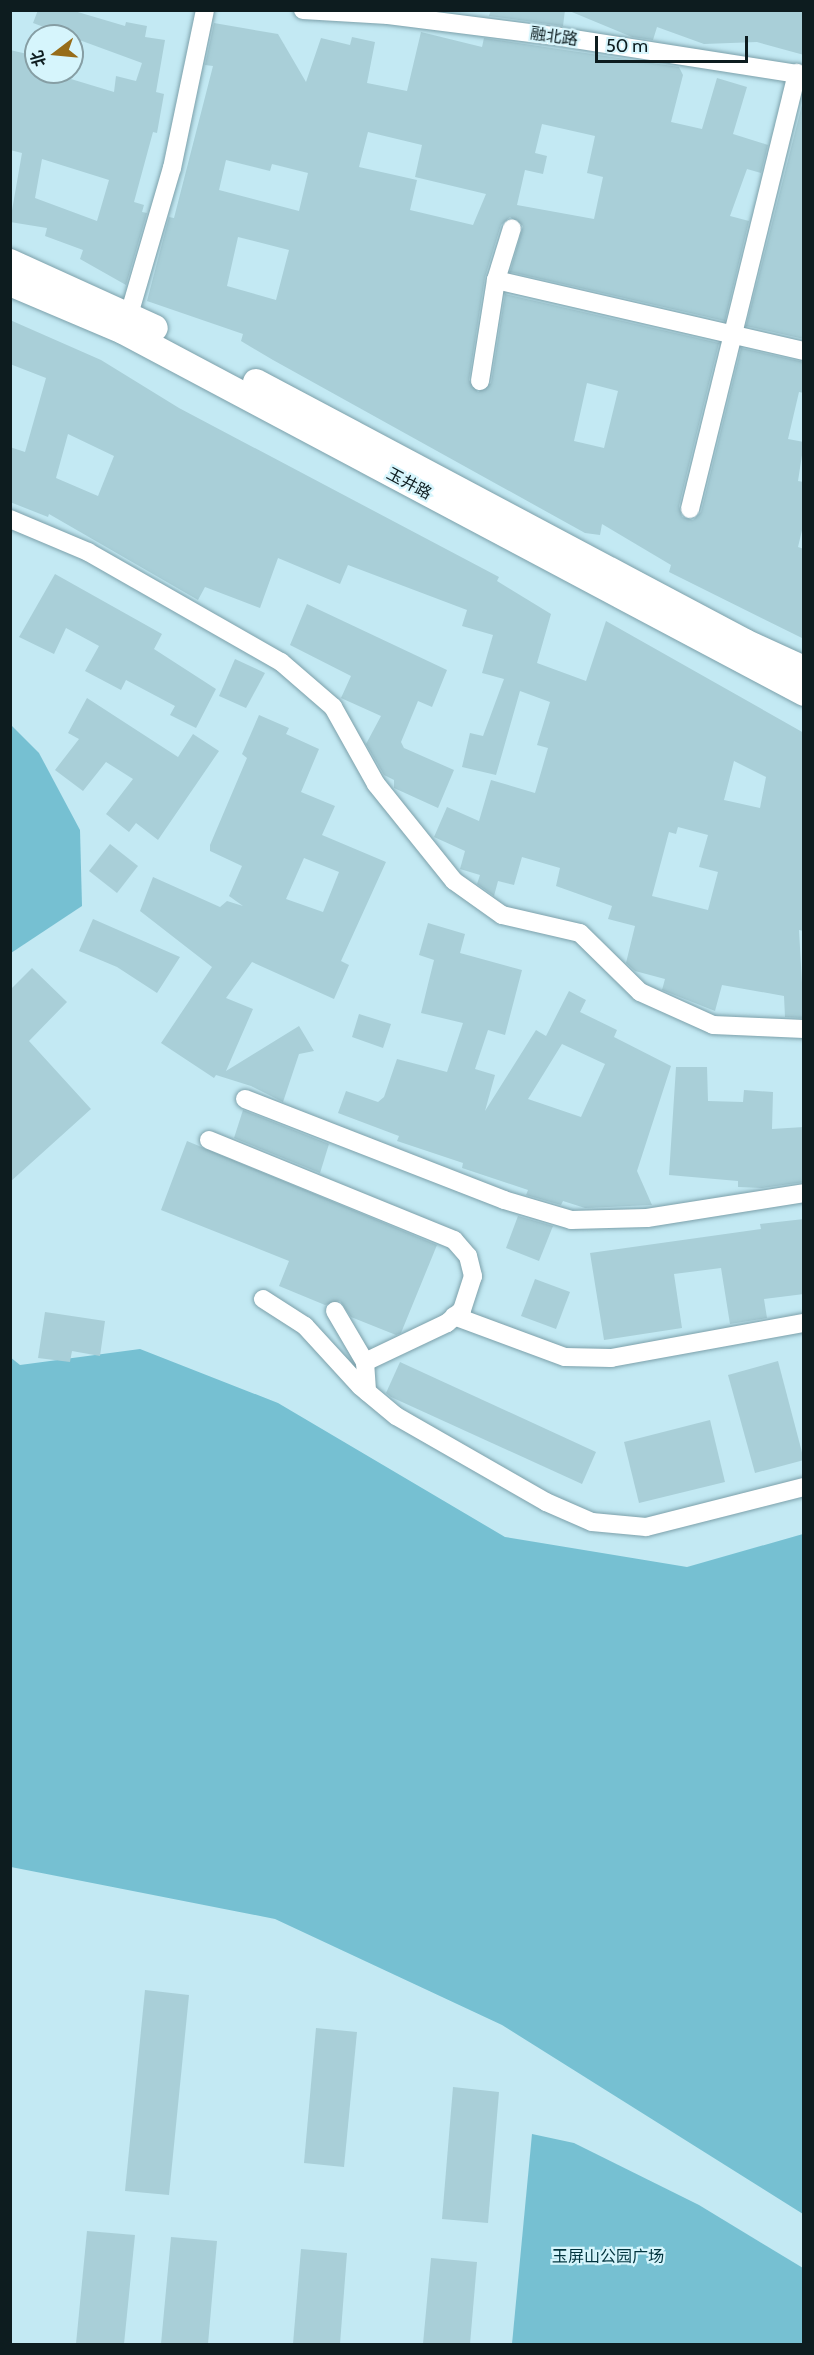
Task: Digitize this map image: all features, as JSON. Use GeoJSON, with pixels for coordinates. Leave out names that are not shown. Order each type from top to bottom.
{"type":"FeatureCollection","features":[{"type":"Feature","properties":{"kind":"street"},"geometry":{"type":"LineString","coordinates":[[127,323],[172,168],[205,10]]}},
{"type":"Feature","properties":{"kind":"street","name":"融北路"},"geometry":{"type":"LineString","coordinates":[[303,10],[388,13],[800,74]]}},
{"type":"Feature","properties":{"kind":"street"},"geometry":{"type":"LineString","coordinates":[[690,509],[800,74]]}},
{"type":"Feature","properties":{"kind":"street"},"geometry":{"type":"LineString","coordinates":[[480,381],[496,280],[512,228]]}},
{"type":"Feature","properties":{"kind":"street","name":"玉井路"},"geometry":{"type":"LineString","coordinates":[[10,262],[745,642],[804,669]]}},
{"type":"Feature","properties":{"kind":"street"},"geometry":{"type":"LineString","coordinates":[[496,280],[804,351]]}},
{"type":"Feature","properties":{"kind":"street","name":"玉井路"},"geometry":{"type":"LineString","coordinates":[[10,284],[127,323],[804,693]]}},
{"type":"Feature","properties":{"kind":"street"},"geometry":{"type":"LineString","coordinates":[[10,519],[88,552],[281,662],[333,707],[375,784],[454,881],[502,915],[580,933],[640,992],[713,1025],[804,1029]]}},
{"type":"Feature","properties":{"kind":"street"},"geometry":{"type":"LineString","coordinates":[[245,1099],[504,1200],[571,1220],[647,1218],[804,1193]]}},
{"type":"Feature","properties":{"kind":"street"},"geometry":{"type":"LineString","coordinates":[[209,1140],[454,1240],[468,1256],[473,1276],[469,1297],[454,1316],[365,1362]]}},
{"type":"Feature","properties":{"kind":"street"},"geometry":{"type":"LineString","coordinates":[[263,1299],[305,1326],[367,1392],[396,1416],[546,1502],[592,1522],[646,1527],[804,1487]]}},
{"type":"Feature","properties":{"kind":"street"},"geometry":{"type":"LineString","coordinates":[[335,1311],[365,1362],[367,1392]]}},
{"type":"Feature","properties":{"kind":"street"},"geometry":{"type":"LineString","coordinates":[[454,1316],[564,1357],[611,1358],[804,1323]]}},
{"type":"Feature","properties":{"kind":"green space"},"geometry":{"type":"Polygon","coordinates":[[[11,725],[39,753],[80,830],[82,906],[11,953],[11,725]]]}},
{"type":"Feature","properties":{"kind":"green space"},"geometry":{"type":"Polygon","coordinates":[[[140,1349],[278,1403],[505,1537],[687,1567],[803,1534],[803,2214],[502,2025],[275,1919],[11,1867],[10,1357],[20,1365],[140,1349]]]}},
{"type":"Feature","properties":{"kind":"green space","name":"玉屏山公园广场"},"geometry":{"type":"Polygon","coordinates":[[[532,2134],[574,2143],[699,2205],[803,2268],[803,2344],[512,2344],[532,2134]]]}},
{"type":"Feature","properties":{"kind":"building"},"geometry":{"type":"Polygon","coordinates":[[[38,10],[71,10],[125,26],[126,22],[147,26],[145,37],[165,40],[156,92],[164,94],[157,133],[153,132],[134,202],[144,205],[142,212],[147,213],[126,285],[80,259],[83,250],[45,236],[47,228],[10,222],[22,153],[10,150],[10,50],[24,53],[24,84],[84,83],[114,92],[116,76],[136,81],[142,63],[84,42],[84,24],[33,23],[38,10]],[[42,159],[35,198],[97,221],[109,180],[42,159]]]}},
{"type":"Feature","properties":{"kind":"building"},"geometry":{"type":"Polygon","coordinates":[[[491,10],[565,10],[563,26],[489,16],[491,10]]]}},
{"type":"Feature","properties":{"kind":"building"},"geometry":{"type":"Polygon","coordinates":[[[567,10],[804,10],[804,55],[757,42],[704,44],[657,27],[653,40],[632,37],[567,10]]]}},
{"type":"Feature","properties":{"kind":"building"},"geometry":{"type":"Polygon","coordinates":[[[214,23],[278,34],[306,82],[321,38],[350,45],[352,37],[375,42],[367,83],[407,91],[421,32],[482,47],[484,38],[679,67],[683,75],[671,122],[702,129],[717,78],[747,87],[733,134],[768,145],[761,173],[747,169],[730,216],[749,221],[725,321],[510,272],[523,226],[510,217],[501,225],[485,277],[469,380],[478,392],[491,383],[505,294],[719,343],[679,506],[682,517],[693,520],[701,512],[741,348],[804,362],[804,393],[799,392],[788,439],[804,442],[798,481],[804,482],[804,522],[798,547],[804,549],[804,639],[669,572],[671,565],[602,524],[600,535],[585,533],[273,360],[241,341],[243,334],[147,301],[169,217],[174,218],[213,66],[205,65],[214,23]],[[542,124],[535,153],[547,156],[543,174],[525,170],[517,205],[594,219],[603,177],[587,173],[595,136],[542,124]],[[368,132],[359,167],[417,180],[410,210],[473,225],[486,194],[415,177],[422,145],[368,132]],[[226,160],[219,190],[299,211],[308,173],[272,164],[270,171],[226,160]],[[238,237],[227,286],[276,300],[289,250],[238,237]],[[587,383],[574,441],[604,448],[618,391],[587,383]]]}},
{"type":"Feature","properties":{"kind":"building"},"geometry":{"type":"Polygon","coordinates":[[[804,97],[804,339],[746,326],[804,97]]]}},
{"type":"Feature","properties":{"kind":"building"},"geometry":{"type":"Polygon","coordinates":[[[10,320],[101,360],[179,408],[499,577],[497,581],[551,614],[537,663],[586,681],[606,621],[804,733],[804,931],[799,930],[804,1018],[785,1017],[784,996],[722,985],[715,1011],[662,990],[665,979],[635,971],[626,963],[635,926],[608,919],[612,906],[556,886],[560,868],[522,857],[514,885],[498,881],[494,896],[477,884],[480,875],[460,869],[465,851],[434,837],[447,807],[479,821],[491,780],[535,793],[548,748],[537,745],[550,702],[520,691],[496,775],[462,767],[470,733],[483,736],[504,679],[482,673],[493,635],[462,626],[467,610],[348,565],[340,584],[278,558],[260,608],[205,587],[198,600],[49,514],[48,517],[10,502],[10,447],[25,452],[46,378],[10,364],[10,320]],[[68,434],[56,478],[98,496],[114,456],[68,434]],[[734,761],[724,800],[760,808],[766,777],[734,761]],[[678,827],[676,834],[669,832],[652,896],[708,910],[718,872],[699,867],[708,835],[678,827]]]}},
{"type":"Feature","properties":{"kind":"building"},"geometry":{"type":"Polygon","coordinates":[[[55,574],[162,634],[154,649],[216,689],[196,728],[170,715],[175,706],[126,680],[121,690],[85,671],[99,646],[66,628],[54,654],[19,637],[55,574]]]}},
{"type":"Feature","properties":{"kind":"building"},"geometry":{"type":"Polygon","coordinates":[[[307,604],[447,670],[432,707],[418,701],[401,742],[404,748],[454,770],[438,808],[394,788],[394,780],[384,775],[366,744],[381,716],[341,698],[351,676],[290,645],[307,604]]]}},
{"type":"Feature","properties":{"kind":"building"},"geometry":{"type":"Polygon","coordinates":[[[235,659],[265,673],[246,708],[219,696],[235,659]]]}},
{"type":"Feature","properties":{"kind":"building"},"geometry":{"type":"Polygon","coordinates":[[[87,698],[178,757],[193,734],[219,751],[158,840],[136,823],[129,832],[106,814],[133,779],[106,762],[83,791],[55,770],[79,739],[68,733],[87,698]]]}},
{"type":"Feature","properties":{"kind":"building"},"geometry":{"type":"Polygon","coordinates":[[[259,715],[289,728],[286,734],[319,749],[301,792],[335,806],[322,835],[386,862],[341,961],[349,965],[334,999],[252,962],[226,998],[253,1009],[226,1071],[299,1026],[314,1051],[299,1054],[283,1102],[251,1086],[216,1075],[214,1078],[161,1043],[212,967],[140,911],[153,877],[220,907],[227,901],[243,906],[229,896],[242,866],[210,851],[210,845],[247,758],[242,754],[259,715]],[[304,858],[286,899],[323,912],[339,872],[304,858]]]}},
{"type":"Feature","properties":{"kind":"building"},"geometry":{"type":"Polygon","coordinates":[[[110,844],[138,866],[117,893],[89,871],[110,844]]]}},
{"type":"Feature","properties":{"kind":"building"},"geometry":{"type":"Polygon","coordinates":[[[93,919],[180,957],[157,993],[117,967],[79,951],[93,919]]]}},
{"type":"Feature","properties":{"kind":"building"},"geometry":{"type":"Polygon","coordinates":[[[428,923],[465,934],[460,953],[522,970],[505,1035],[488,1030],[475,1069],[495,1075],[485,1111],[536,1030],[546,1036],[569,991],[586,1000],[580,1012],[617,1030],[614,1037],[671,1066],[637,1171],[652,1205],[585,1208],[563,1201],[561,1205],[526,1195],[528,1190],[462,1168],[463,1163],[397,1141],[399,1136],[338,1113],[346,1091],[378,1102],[384,1097],[397,1059],[447,1072],[463,1023],[421,1013],[434,960],[419,955],[428,923]],[[562,1044],[528,1099],[581,1117],[605,1064],[562,1044]]]}},
{"type":"Feature","properties":{"kind":"building"},"geometry":{"type":"Polygon","coordinates":[[[32,968],[67,1002],[29,1041],[91,1109],[10,1182],[10,990],[32,968]]]}},
{"type":"Feature","properties":{"kind":"building"},"geometry":{"type":"Polygon","coordinates":[[[359,1014],[391,1024],[383,1048],[352,1037],[359,1014]]]}},
{"type":"Feature","properties":{"kind":"building"},"geometry":{"type":"Polygon","coordinates":[[[676,1067],[707,1067],[708,1101],[743,1102],[744,1090],[773,1092],[772,1129],[804,1127],[804,1182],[762,1188],[738,1187],[738,1181],[669,1175],[676,1067]]]}},
{"type":"Feature","properties":{"kind":"building"},"geometry":{"type":"Polygon","coordinates":[[[243,1110],[329,1144],[320,1173],[234,1138],[243,1110]]]}},
{"type":"Feature","properties":{"kind":"building"},"geometry":{"type":"Polygon","coordinates":[[[187,1141],[437,1245],[401,1333],[396,1335],[351,1317],[340,1301],[325,1305],[279,1286],[289,1261],[161,1210],[187,1141]]]}},
{"type":"Feature","properties":{"kind":"building"},"geometry":{"type":"Polygon","coordinates":[[[518,1216],[553,1226],[539,1261],[506,1248],[518,1216]]]}},
{"type":"Feature","properties":{"kind":"building"},"geometry":{"type":"Polygon","coordinates":[[[804,1219],[804,1294],[764,1299],[767,1318],[730,1324],[721,1268],[674,1274],[682,1328],[604,1340],[590,1253],[761,1229],[760,1224],[804,1219]]]}},
{"type":"Feature","properties":{"kind":"building"},"geometry":{"type":"Polygon","coordinates":[[[535,1279],[570,1292],[556,1329],[521,1316],[535,1279]]]}},
{"type":"Feature","properties":{"kind":"building"},"geometry":{"type":"Polygon","coordinates":[[[45,1312],[105,1321],[100,1356],[72,1351],[70,1362],[38,1358],[45,1312]]]}},
{"type":"Feature","properties":{"kind":"building"},"geometry":{"type":"Polygon","coordinates":[[[778,1361],[804,1460],[755,1473],[728,1375],[778,1361]]]}},
{"type":"Feature","properties":{"kind":"building"},"geometry":{"type":"Polygon","coordinates":[[[400,1362],[596,1452],[582,1484],[391,1397],[386,1393],[400,1362]]]}},
{"type":"Feature","properties":{"kind":"building"},"geometry":{"type":"Polygon","coordinates":[[[710,1420],[725,1482],[639,1503],[624,1442],[710,1420]]]}},
{"type":"Feature","properties":{"kind":"building"},"geometry":{"type":"Polygon","coordinates":[[[145,1990],[189,1995],[169,2195],[125,2191],[145,1990]]]}},
{"type":"Feature","properties":{"kind":"building"},"geometry":{"type":"Polygon","coordinates":[[[316,2028],[357,2032],[344,2167],[304,2163],[316,2028]]]}},
{"type":"Feature","properties":{"kind":"building"},"geometry":{"type":"Polygon","coordinates":[[[453,2087],[499,2092],[488,2223],[442,2219],[453,2087]]]}},
{"type":"Feature","properties":{"kind":"building"},"geometry":{"type":"Polygon","coordinates":[[[87,2231],[135,2235],[124,2344],[76,2344],[87,2231]]]}},
{"type":"Feature","properties":{"kind":"building"},"geometry":{"type":"Polygon","coordinates":[[[171,2237],[217,2241],[208,2344],[161,2344],[171,2237]]]}},
{"type":"Feature","properties":{"kind":"building"},"geometry":{"type":"Polygon","coordinates":[[[301,2249],[347,2253],[340,2344],[293,2344],[301,2249]]]}},
{"type":"Feature","properties":{"kind":"building"},"geometry":{"type":"Polygon","coordinates":[[[431,2258],[477,2262],[470,2344],[423,2344],[431,2258]]]}}]}
